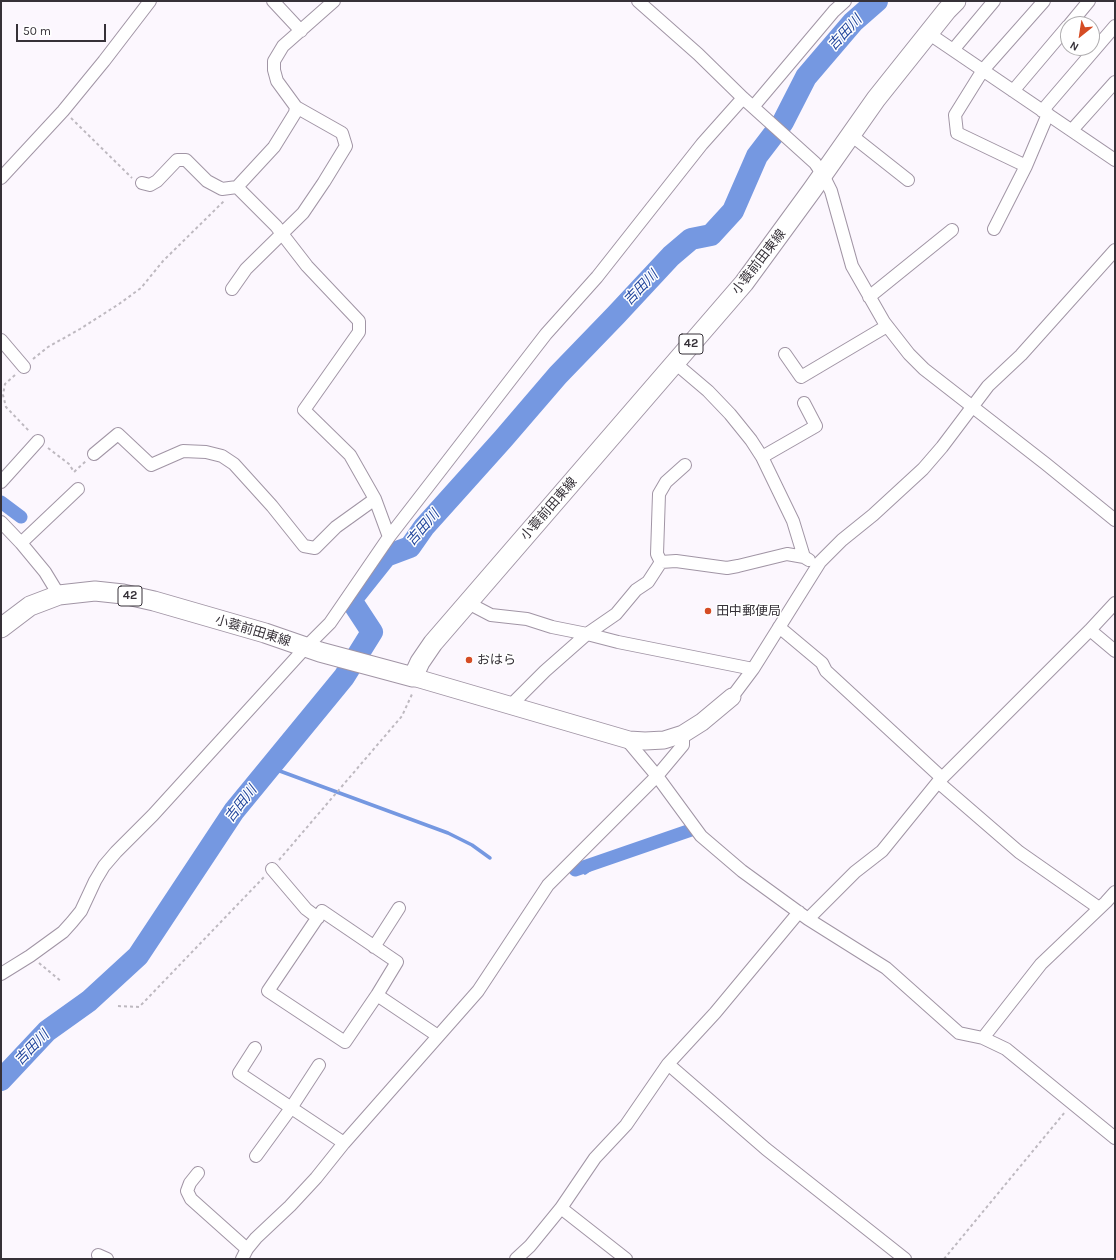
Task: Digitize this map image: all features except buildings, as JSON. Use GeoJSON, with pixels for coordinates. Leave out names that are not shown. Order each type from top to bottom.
{"type":"FeatureCollection","features":[{"type":"Feature","properties":{"kind":"main road","name":"小蓑前田東線"},"geometry":{"type":"LineString","coordinates":[[1,628],[30,606],[59,595],[95,591],[123,594],[265,633],[313,649],[416,678],[420,662],[433,643],[744,283],[823,175],[876,99],[928,33],[956,1]]}},
{"type":"Feature","properties":{"kind":"street"},"geometry":{"type":"LineString","coordinates":[[1,178],[63,111],[150,1]]}},
{"type":"Feature","properties":{"kind":"street"},"geometry":{"type":"LineString","coordinates":[[273,1],[301,31]]}},
{"type":"Feature","properties":{"kind":"street"},"geometry":{"type":"LineString","coordinates":[[232,289],[246,269],[303,213],[346,146],[342,133],[296,106],[277,81],[274,70],[274,61],[283,46],[334,1]]}},
{"type":"Feature","properties":{"kind":"street"},"geometry":{"type":"LineString","coordinates":[[638,1],[698,54],[743,98],[814,163],[823,175],[830,192],[852,266],[887,326],[894,336],[924,369],[1115,520]]}},
{"type":"Feature","properties":{"kind":"street"},"geometry":{"type":"LineString","coordinates":[[755,108],[834,11],[845,1]]}},
{"type":"Feature","properties":{"kind":"street"},"geometry":{"type":"LineString","coordinates":[[953,50],[994,1]]}},
{"type":"Feature","properties":{"kind":"street"},"geometry":{"type":"LineString","coordinates":[[1026,166],[957,133],[955,115],[983,70],[1044,1]]}},
{"type":"Feature","properties":{"kind":"street"},"geometry":{"type":"LineString","coordinates":[[1076,16],[1089,1]]}},
{"type":"Feature","properties":{"kind":"street"},"geometry":{"type":"LineString","coordinates":[[994,229],[1026,166],[1045,112],[1115,26]]}},
{"type":"Feature","properties":{"kind":"street"},"geometry":{"type":"LineString","coordinates":[[928,33],[1115,160]]}},
{"type":"Feature","properties":{"kind":"street"},"geometry":{"type":"LineString","coordinates":[[1013,91],[1060,36]]}},
{"type":"Feature","properties":{"kind":"street"},"geometry":{"type":"LineString","coordinates":[[1072,130],[1115,82]]}},
{"type":"Feature","properties":{"kind":"street"},"geometry":{"type":"LineString","coordinates":[[2,972],[30,956],[63,932],[81,911],[95,881],[104,866],[116,852],[313,649],[389,537],[546,334],[597,277],[702,144],[743,98]]}},
{"type":"Feature","properties":{"kind":"street"},"geometry":{"type":"LineString","coordinates":[[142,183],[150,185],[157,181],[178,160],[186,160],[212,184],[222,189],[237,187],[274,147],[295,114],[296,106]]}},
{"type":"Feature","properties":{"kind":"street"},"geometry":{"type":"LineString","coordinates":[[851,135],[908,180]]}},
{"type":"Feature","properties":{"kind":"street"},"geometry":{"type":"LineString","coordinates":[[237,187],[276,226],[307,266],[359,321],[359,332],[304,410],[350,455],[375,498],[389,537]]}},
{"type":"Feature","properties":{"kind":"street"},"geometry":{"type":"LineString","coordinates":[[869,297],[952,230]]}},
{"type":"Feature","properties":{"kind":"street"},"geometry":{"type":"LineString","coordinates":[[416,678],[626,739],[645,741],[664,740],[683,734],[702,722],[732,697],[753,669],[817,566],[842,540],[873,515],[923,469],[942,447],[988,386],[1021,355],[1115,250]]}},
{"type":"Feature","properties":{"kind":"street"},"geometry":{"type":"LineString","coordinates":[[785,354],[801,377],[887,326]]}},
{"type":"Feature","properties":{"kind":"street"},"geometry":{"type":"LineString","coordinates":[[1,340],[24,367]]}},
{"type":"Feature","properties":{"kind":"street"},"geometry":{"type":"LineString","coordinates":[[674,363],[708,391],[730,414],[751,440],[762,457],[793,521],[804,557]]}},
{"type":"Feature","properties":{"kind":"street"},"geometry":{"type":"LineString","coordinates":[[762,457],[816,426],[804,403]]}},
{"type":"Feature","properties":{"kind":"street"},"geometry":{"type":"LineString","coordinates":[[94,454],[118,434],[151,465],[183,452],[206,452],[222,456],[234,464],[272,506],[304,546],[316,548],[336,527],[375,498]]}},
{"type":"Feature","properties":{"kind":"street"},"geometry":{"type":"LineString","coordinates":[[1,482],[38,441]]}},
{"type":"Feature","properties":{"kind":"street"},"geometry":{"type":"LineString","coordinates":[[661,562],[657,554],[659,494],[666,482],[685,465]]}},
{"type":"Feature","properties":{"kind":"street"},"geometry":{"type":"LineString","coordinates":[[21,543],[78,489]]}},
{"type":"Feature","properties":{"kind":"street"},"geometry":{"type":"LineString","coordinates":[[1,522],[45,572],[59,595]]}},
{"type":"Feature","properties":{"kind":"street"},"geometry":{"type":"LineString","coordinates":[[661,562],[676,561],[727,568],[787,554],[804,557],[817,566]]}},
{"type":"Feature","properties":{"kind":"street"},"geometry":{"type":"LineString","coordinates":[[511,705],[544,671],[587,634],[616,614],[636,590],[648,582],[661,562]]}},
{"type":"Feature","properties":{"kind":"street"},"geometry":{"type":"LineString","coordinates":[[468,603],[491,615],[527,619],[552,627],[618,642],[753,669]]}},
{"type":"Feature","properties":{"kind":"street"},"geometry":{"type":"LineString","coordinates":[[516,1259],[530,1246],[561,1208],[595,1158],[626,1125],[668,1064],[804,916],[882,851],[940,780],[1090,630],[1115,603]]}},
{"type":"Feature","properties":{"kind":"street"},"geometry":{"type":"LineString","coordinates":[[779,627],[822,664],[826,671],[940,780],[1019,852],[1107,907]]}},
{"type":"Feature","properties":{"kind":"street"},"geometry":{"type":"LineString","coordinates":[[1090,630],[1115,651]]}},
{"type":"Feature","properties":{"kind":"street"},"geometry":{"type":"LineString","coordinates":[[198,1173],[190,1183],[187,1191],[191,1199],[244,1254],[256,1238],[290,1206],[316,1178],[478,990],[548,886],[657,776],[683,745],[683,734]]}},
{"type":"Feature","properties":{"kind":"street"},"geometry":{"type":"LineString","coordinates":[[626,739],[657,776],[701,836],[742,871],[804,916],[886,968],[959,1033],[983,1038],[1006,1048],[1115,1138]]}},
{"type":"Feature","properties":{"kind":"street"},"geometry":{"type":"LineString","coordinates":[[272,869],[306,909],[318,918]]}},
{"type":"Feature","properties":{"kind":"street"},"geometry":{"type":"LineString","coordinates":[[983,1038],[1041,964],[1107,907],[1115,892]]}},
{"type":"Feature","properties":{"kind":"street"},"geometry":{"type":"LineString","coordinates":[[374,947],[399,908]]}},
{"type":"Feature","properties":{"kind":"street"},"geometry":{"type":"LineString","coordinates":[[322,911],[397,962],[377,995],[345,1042],[268,991],[318,918],[322,911]]}},
{"type":"Feature","properties":{"kind":"street"},"geometry":{"type":"LineString","coordinates":[[377,995],[438,1036]]}},
{"type":"Feature","properties":{"kind":"street"},"geometry":{"type":"LineString","coordinates":[[255,1048],[239,1073],[344,1144]]}},
{"type":"Feature","properties":{"kind":"street"},"geometry":{"type":"LineString","coordinates":[[668,1064],[766,1149],[905,1259]]}},
{"type":"Feature","properties":{"kind":"street"},"geometry":{"type":"LineString","coordinates":[[256,1156],[291,1108],[319,1065]]}},
{"type":"Feature","properties":{"kind":"street"},"geometry":{"type":"LineString","coordinates":[[561,1208],[626,1259]]}},
{"type":"Feature","properties":{"kind":"path"},"geometry":{"type":"LineString","coordinates":[[63,111],[131,177],[142,183]]}},
{"type":"Feature","properties":{"kind":"path"},"geometry":{"type":"LineString","coordinates":[[94,454],[74,472],[68,464],[38,441],[6,407],[3,395],[5,384],[48,347],[80,329],[141,288],[163,261],[237,187]]}},
{"type":"Feature","properties":{"kind":"path"},"geometry":{"type":"LineString","coordinates":[[118,1006],[139,1006],[144,1002],[272,869],[402,716],[416,678]]}},
{"type":"Feature","properties":{"kind":"path"},"geometry":{"type":"LineString","coordinates":[[30,956],[62,982]]}},
{"type":"Feature","properties":{"kind":"path"},"geometry":{"type":"LineString","coordinates":[[944,1259],[1072,1104]]}},
{"type":"Feature","properties":{"kind":"waterway","name":"吉田川"},"geometry":{"type":"LineString","coordinates":[[1,1080],[47,1031],[89,1001],[138,956],[234,811],[344,677],[372,632],[351,600],[386,556],[410,547],[424,527],[558,375],[671,256],[691,239],[711,235],[733,211],[757,156],[783,122],[806,77],[853,22],[877,1]]}},
{"type":"Feature","properties":{"kind":"waterway"},"geometry":{"type":"LineString","coordinates":[[1,502],[21,517]]}},
{"type":"Feature","properties":{"kind":"waterway"},"geometry":{"type":"LineString","coordinates":[[269,767],[448,833],[472,845],[490,858]]}},
{"type":"Feature","properties":{"kind":"waterway"},"geometry":{"type":"LineString","coordinates":[[575,870],[691,830]]}},
{"type":"Feature","properties":{"kind":"waterway"},"geometry":{"type":"LineString","coordinates":[[585,873],[602,861]]}},
{"type":"Feature","properties":{"kind":"place","name":"田中郵便局"},"geometry":{"type":"Point","coordinates":[708,611]}},
{"type":"Feature","properties":{"kind":"place","name":"おはら"},"geometry":{"type":"Point","coordinates":[469,660]}}]}
